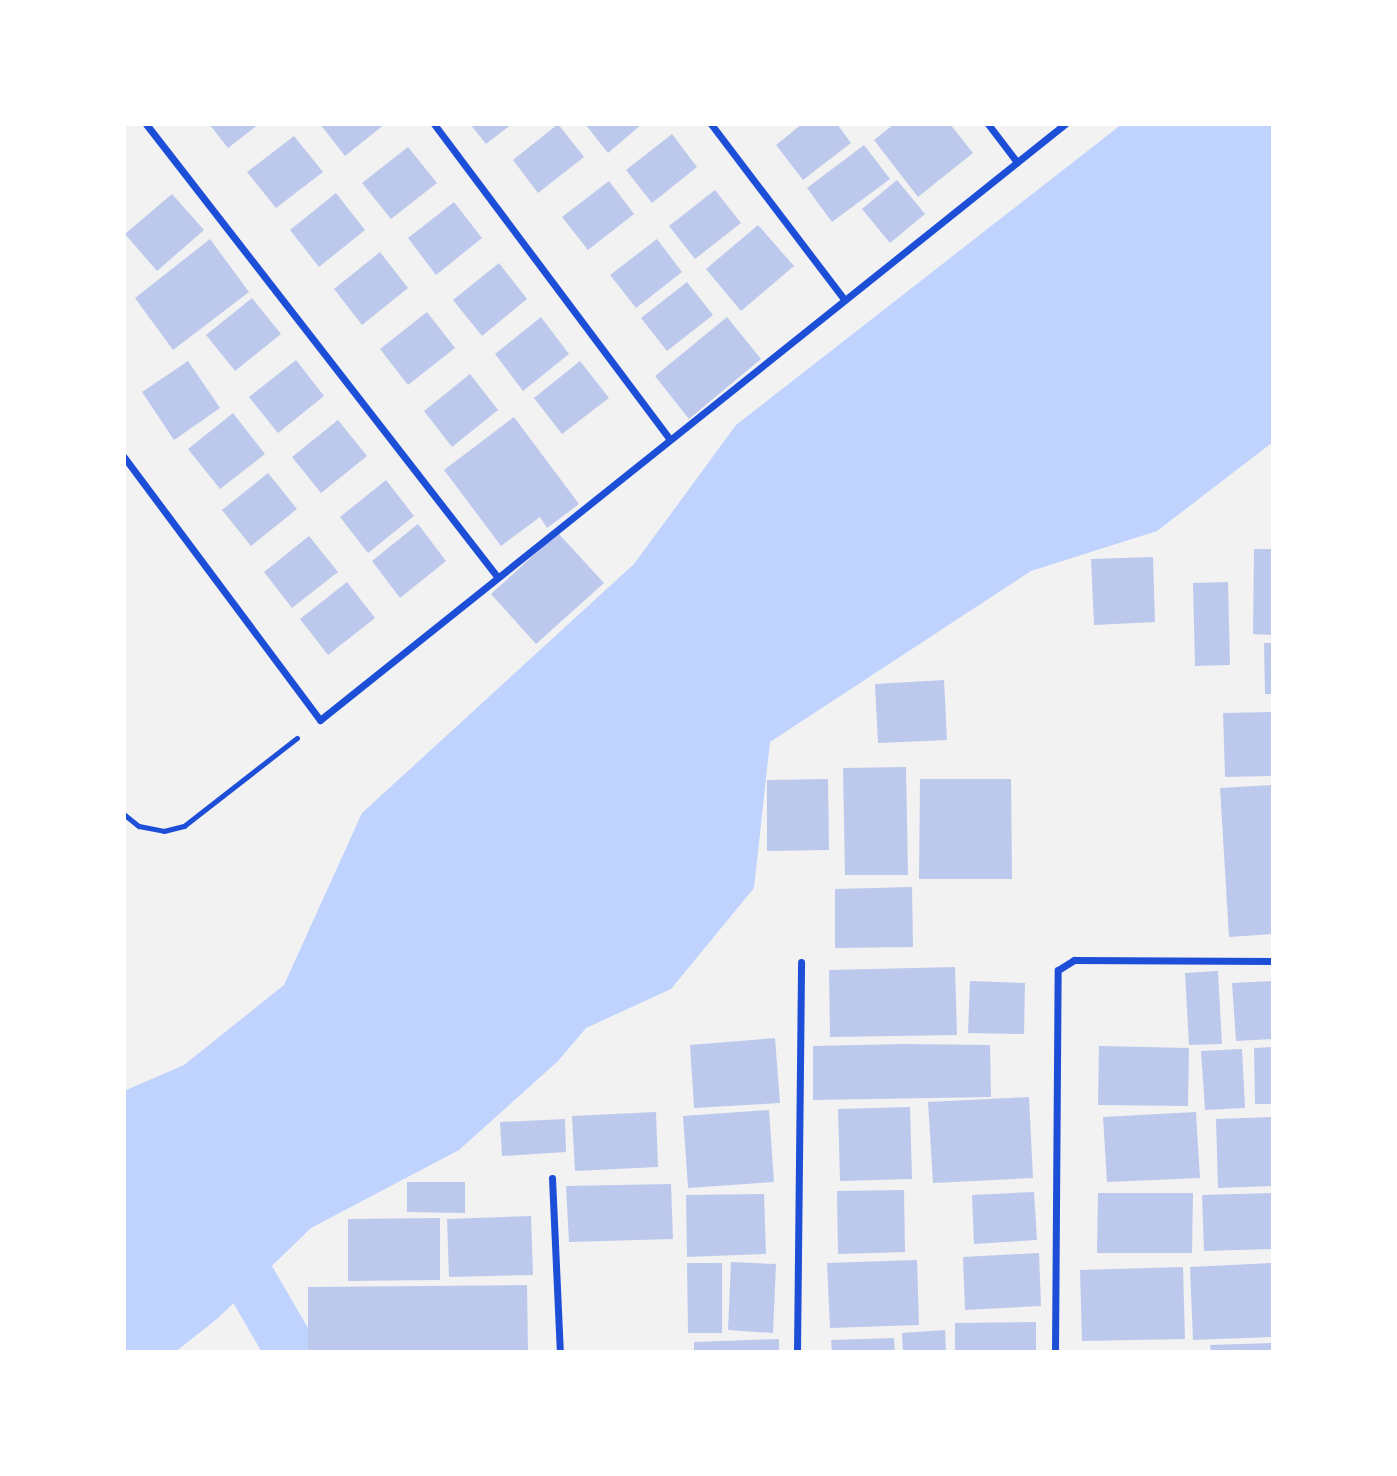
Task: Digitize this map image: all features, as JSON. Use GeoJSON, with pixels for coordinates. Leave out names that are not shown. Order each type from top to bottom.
{"type":"FeatureCollection","features":[{"type":"Feature","properties":{"kind":"street"},"geometry":{"type":"LineString","coordinates":[[146,124],[496,575]]}},
{"type":"Feature","properties":{"kind":"street"},"geometry":{"type":"LineString","coordinates":[[434,124],[669,438]]}},
{"type":"Feature","properties":{"kind":"street"},"geometry":{"type":"LineString","coordinates":[[711,124],[844,299]]}},
{"type":"Feature","properties":{"kind":"street"},"geometry":{"type":"LineString","coordinates":[[988,124],[1017,162]]}},
{"type":"Feature","properties":{"kind":"street"},"geometry":{"type":"LineString","coordinates":[[124,457],[320,720],[496,575],[1065,124]]}},
{"type":"Feature","properties":{"kind":"street"},"geometry":{"type":"LineString","coordinates":[[1055,1352],[1058,970],[1074,960],[1273,961]]}},
{"type":"Feature","properties":{"kind":"street"},"geometry":{"type":"LineString","coordinates":[[797,1352],[801,962]]}},
{"type":"Feature","properties":{"kind":"street"},"geometry":{"type":"LineString","coordinates":[[552,1178],[560,1352]]}},
{"type":"Feature","properties":{"kind":"path"},"geometry":{"type":"LineString","coordinates":[[124,814],[139,826],[151,829],[164,831],[184,826],[320,720]]}},
{"type":"Feature","properties":{"kind":"water"},"geometry":{"type":"Polygon","coordinates":[[[1122,124],[1273,124],[1273,442],[1157,531],[1031,571],[770,742],[754,888],[671,989],[586,1028],[558,1061],[459,1150],[311,1228],[217,1319],[175,1352],[124,1352],[124,1091],[184,1065],[284,985],[362,813],[634,564],[736,425],[1122,124]]]}},
{"type":"Feature","properties":{"kind":"building"},"geometry":{"type":"Polygon","coordinates":[[[209,124],[259,124],[228,148],[209,124]]]}},
{"type":"Feature","properties":{"kind":"building"},"geometry":{"type":"Polygon","coordinates":[[[320,124],[385,124],[345,156],[320,124]]]}},
{"type":"Feature","properties":{"kind":"building"},"geometry":{"type":"Polygon","coordinates":[[[470,124],[512,124],[486,144],[470,124]]]}},
{"type":"Feature","properties":{"kind":"building"},"geometry":{"type":"Polygon","coordinates":[[[558,124],[584,157],[538,193],[513,160],[558,124]]]}},
{"type":"Feature","properties":{"kind":"building"},"geometry":{"type":"Polygon","coordinates":[[[585,124],[642,124],[608,153],[585,124]]]}},
{"type":"Feature","properties":{"kind":"building"},"geometry":{"type":"Polygon","coordinates":[[[802,124],[837,124],[851,143],[803,180],[776,145],[802,124]]]}},
{"type":"Feature","properties":{"kind":"building"},"geometry":{"type":"Polygon","coordinates":[[[894,124],[950,124],[973,153],[918,197],[874,140],[894,124]]]}},
{"type":"Feature","properties":{"kind":"building"},"geometry":{"type":"Polygon","coordinates":[[[672,134],[697,167],[652,203],[626,170],[672,134]]]}},
{"type":"Feature","properties":{"kind":"building"},"geometry":{"type":"Polygon","coordinates":[[[294,136],[323,172],[276,208],[247,172],[294,136]]]}},
{"type":"Feature","properties":{"kind":"building"},"geometry":{"type":"Polygon","coordinates":[[[864,145],[890,179],[832,222],[807,188],[864,145]]]}},
{"type":"Feature","properties":{"kind":"building"},"geometry":{"type":"Polygon","coordinates":[[[408,147],[437,183],[391,219],[362,183],[408,147]]]}},
{"type":"Feature","properties":{"kind":"building"},"geometry":{"type":"Polygon","coordinates":[[[897,180],[925,214],[890,243],[862,209],[897,180]]]}},
{"type":"Feature","properties":{"kind":"building"},"geometry":{"type":"Polygon","coordinates":[[[609,181],[634,214],[588,250],[562,217],[609,181]]]}},
{"type":"Feature","properties":{"kind":"building"},"geometry":{"type":"Polygon","coordinates":[[[715,190],[741,223],[695,259],[669,226],[715,190]]]}},
{"type":"Feature","properties":{"kind":"building"},"geometry":{"type":"Polygon","coordinates":[[[336,193],[365,230],[319,267],[290,230],[336,193]]]}},
{"type":"Feature","properties":{"kind":"building"},"geometry":{"type":"Polygon","coordinates":[[[172,194],[204,230],[157,271],[125,234],[172,194]]]}},
{"type":"Feature","properties":{"kind":"building"},"geometry":{"type":"Polygon","coordinates":[[[454,202],[482,238],[436,275],[408,238],[454,202]]]}},
{"type":"Feature","properties":{"kind":"building"},"geometry":{"type":"Polygon","coordinates":[[[758,225],[794,266],[741,311],[706,269],[758,225]]]}},
{"type":"Feature","properties":{"kind":"building"},"geometry":{"type":"Polygon","coordinates":[[[210,239],[249,292],[173,350],[135,298],[210,239]]]}},
{"type":"Feature","properties":{"kind":"building"},"geometry":{"type":"Polygon","coordinates":[[[657,239],[682,272],[636,308],[610,275],[657,239]]]}},
{"type":"Feature","properties":{"kind":"building"},"geometry":{"type":"Polygon","coordinates":[[[380,252],[408,288],[362,325],[334,289],[380,252]]]}},
{"type":"Feature","properties":{"kind":"building"},"geometry":{"type":"Polygon","coordinates":[[[499,263],[527,299],[482,336],[453,300],[499,263]]]}},
{"type":"Feature","properties":{"kind":"building"},"geometry":{"type":"Polygon","coordinates":[[[687,282],[713,315],[667,351],[641,318],[687,282]]]}},
{"type":"Feature","properties":{"kind":"building"},"geometry":{"type":"Polygon","coordinates":[[[252,298],[281,334],[235,371],[206,335],[252,298]]]}},
{"type":"Feature","properties":{"kind":"building"},"geometry":{"type":"Polygon","coordinates":[[[427,312],[455,348],[408,385],[380,349],[427,312]]]}},
{"type":"Feature","properties":{"kind":"building"},"geometry":{"type":"Polygon","coordinates":[[[541,317],[569,354],[523,391],[495,354],[541,317]]]}},
{"type":"Feature","properties":{"kind":"building"},"geometry":{"type":"Polygon","coordinates":[[[727,317],[761,359],[689,419],[655,376],[727,317]]]}},
{"type":"Feature","properties":{"kind":"building"},"geometry":{"type":"Polygon","coordinates":[[[296,360],[324,396],[278,433],[249,397],[296,360]]]}},
{"type":"Feature","properties":{"kind":"building"},"geometry":{"type":"Polygon","coordinates":[[[188,361],[220,408],[174,440],[142,392],[188,361]]]}},
{"type":"Feature","properties":{"kind":"building"},"geometry":{"type":"Polygon","coordinates":[[[580,361],[609,398],[562,434],[534,398],[580,361]]]}},
{"type":"Feature","properties":{"kind":"building"},"geometry":{"type":"Polygon","coordinates":[[[470,374],[498,410],[452,447],[424,411],[470,374]]]}},
{"type":"Feature","properties":{"kind":"building"},"geometry":{"type":"Polygon","coordinates":[[[233,413],[265,454],[220,489],[188,449],[233,413]]]}},
{"type":"Feature","properties":{"kind":"building"},"geometry":{"type":"Polygon","coordinates":[[[514,417],[579,504],[547,528],[540,517],[501,546],[444,470],[514,417]]]}},
{"type":"Feature","properties":{"kind":"building"},"geometry":{"type":"Polygon","coordinates":[[[338,420],[367,456],[321,493],[292,457],[338,420]]]}},
{"type":"Feature","properties":{"kind":"building"},"geometry":{"type":"Polygon","coordinates":[[[268,473],[297,509],[251,546],[222,510],[268,473]]]}},
{"type":"Feature","properties":{"kind":"building"},"geometry":{"type":"Polygon","coordinates":[[[386,480],[414,516],[368,553],[340,517],[386,480]]]}},
{"type":"Feature","properties":{"kind":"building"},"geometry":{"type":"Polygon","coordinates":[[[418,524],[446,561],[400,598],[372,561],[418,524]]]}},
{"type":"Feature","properties":{"kind":"building"},"geometry":{"type":"Polygon","coordinates":[[[558,533],[604,583],[536,644],[491,594],[558,533]]]}},
{"type":"Feature","properties":{"kind":"building"},"geometry":{"type":"Polygon","coordinates":[[[309,536],[338,572],[292,608],[264,572],[309,536]]]}},
{"type":"Feature","properties":{"kind":"building"},"geometry":{"type":"Polygon","coordinates":[[[1254,549],[1273,549],[1273,635],[1253,634],[1254,549]]]}},
{"type":"Feature","properties":{"kind":"building"},"geometry":{"type":"Polygon","coordinates":[[[1153,557],[1155,622],[1094,625],[1091,559],[1153,557]]]}},
{"type":"Feature","properties":{"kind":"building"},"geometry":{"type":"Polygon","coordinates":[[[347,582],[375,618],[328,655],[300,619],[347,582]]]}},
{"type":"Feature","properties":{"kind":"building"},"geometry":{"type":"Polygon","coordinates":[[[1228,582],[1230,665],[1195,666],[1193,583],[1228,582]]]}},
{"type":"Feature","properties":{"kind":"building"},"geometry":{"type":"Polygon","coordinates":[[[1264,643],[1273,643],[1273,694],[1265,694],[1264,643]]]}},
{"type":"Feature","properties":{"kind":"building"},"geometry":{"type":"Polygon","coordinates":[[[944,680],[947,740],[878,743],[875,684],[944,680]]]}},
{"type":"Feature","properties":{"kind":"building"},"geometry":{"type":"Polygon","coordinates":[[[1273,712],[1273,776],[1225,777],[1223,713],[1273,712]]]}},
{"type":"Feature","properties":{"kind":"building"},"geometry":{"type":"Polygon","coordinates":[[[906,767],[908,875],[845,875],[843,768],[906,767]]]}},
{"type":"Feature","properties":{"kind":"building"},"geometry":{"type":"Polygon","coordinates":[[[828,779],[829,850],[767,851],[767,780],[828,779]]]}},
{"type":"Feature","properties":{"kind":"building"},"geometry":{"type":"Polygon","coordinates":[[[920,779],[1011,779],[1012,879],[919,879],[920,779]]]}},
{"type":"Feature","properties":{"kind":"building"},"geometry":{"type":"Polygon","coordinates":[[[1273,785],[1273,934],[1229,937],[1220,788],[1273,785]]]}},
{"type":"Feature","properties":{"kind":"building"},"geometry":{"type":"Polygon","coordinates":[[[912,887],[913,947],[835,948],[835,889],[912,887]]]}},
{"type":"Feature","properties":{"kind":"building"},"geometry":{"type":"Polygon","coordinates":[[[955,967],[957,1035],[830,1037],[829,970],[955,967]]]}},
{"type":"Feature","properties":{"kind":"building"},"geometry":{"type":"Polygon","coordinates":[[[1218,971],[1222,1044],[1189,1045],[1185,973],[1218,971]]]}},
{"type":"Feature","properties":{"kind":"building"},"geometry":{"type":"Polygon","coordinates":[[[970,981],[1025,983],[1024,1034],[968,1033],[970,981]]]}},
{"type":"Feature","properties":{"kind":"building"},"geometry":{"type":"Polygon","coordinates":[[[1273,981],[1273,1039],[1236,1041],[1232,983],[1273,981]]]}},
{"type":"Feature","properties":{"kind":"building"},"geometry":{"type":"Polygon","coordinates":[[[775,1038],[780,1103],[694,1108],[690,1045],[775,1038]]]}},
{"type":"Feature","properties":{"kind":"building"},"geometry":{"type":"Polygon","coordinates":[[[990,1045],[991,1097],[813,1100],[813,1046],[990,1045]]]}},
{"type":"Feature","properties":{"kind":"building"},"geometry":{"type":"Polygon","coordinates":[[[1099,1046],[1189,1048],[1188,1106],[1098,1105],[1099,1046]]]}},
{"type":"Feature","properties":{"kind":"building"},"geometry":{"type":"Polygon","coordinates":[[[1273,1047],[1273,1104],[1255,1104],[1254,1048],[1273,1047]]]}},
{"type":"Feature","properties":{"kind":"building"},"geometry":{"type":"Polygon","coordinates":[[[1242,1049],[1245,1108],[1205,1110],[1201,1051],[1242,1049]]]}},
{"type":"Feature","properties":{"kind":"building"},"geometry":{"type":"Polygon","coordinates":[[[1029,1097],[1033,1178],[933,1183],[928,1102],[1029,1097]]]}},
{"type":"Feature","properties":{"kind":"building"},"geometry":{"type":"Polygon","coordinates":[[[910,1107],[912,1179],[840,1181],[838,1109],[910,1107]]]}},
{"type":"Feature","properties":{"kind":"building"},"geometry":{"type":"Polygon","coordinates":[[[769,1110],[774,1182],[688,1188],[683,1116],[769,1110]]]}},
{"type":"Feature","properties":{"kind":"building"},"geometry":{"type":"Polygon","coordinates":[[[656,1112],[658,1167],[575,1171],[572,1116],[656,1112]]]}},
{"type":"Feature","properties":{"kind":"building"},"geometry":{"type":"Polygon","coordinates":[[[1196,1112],[1200,1178],[1107,1182],[1103,1117],[1196,1112]]]}},
{"type":"Feature","properties":{"kind":"building"},"geometry":{"type":"Polygon","coordinates":[[[1273,1117],[1273,1186],[1218,1188],[1216,1119],[1273,1117]]]}},
{"type":"Feature","properties":{"kind":"building"},"geometry":{"type":"Polygon","coordinates":[[[565,1119],[566,1152],[502,1156],[500,1122],[565,1119]]]}},
{"type":"Feature","properties":{"kind":"building"},"geometry":{"type":"Polygon","coordinates":[[[407,1182],[465,1182],[465,1213],[407,1212],[407,1182]]]}},
{"type":"Feature","properties":{"kind":"building"},"geometry":{"type":"Polygon","coordinates":[[[671,1184],[673,1239],[569,1242],[566,1186],[671,1184]]]}},
{"type":"Feature","properties":{"kind":"building"},"geometry":{"type":"Polygon","coordinates":[[[904,1190],[905,1252],[838,1254],[837,1191],[904,1190]]]}},
{"type":"Feature","properties":{"kind":"building"},"geometry":{"type":"Polygon","coordinates":[[[1034,1192],[1037,1240],[974,1244],[972,1195],[1034,1192]]]}},
{"type":"Feature","properties":{"kind":"building"},"geometry":{"type":"Polygon","coordinates":[[[1098,1193],[1193,1193],[1192,1253],[1097,1253],[1098,1193]]]}},
{"type":"Feature","properties":{"kind":"building"},"geometry":{"type":"Polygon","coordinates":[[[1273,1193],[1273,1249],[1204,1251],[1202,1195],[1273,1193]]]}},
{"type":"Feature","properties":{"kind":"building"},"geometry":{"type":"Polygon","coordinates":[[[764,1194],[766,1254],[687,1257],[686,1195],[764,1194]]]}},
{"type":"Feature","properties":{"kind":"building"},"geometry":{"type":"Polygon","coordinates":[[[531,1216],[533,1275],[449,1277],[447,1219],[531,1216]]]}},
{"type":"Feature","properties":{"kind":"building"},"geometry":{"type":"Polygon","coordinates":[[[440,1218],[440,1280],[348,1281],[348,1219],[440,1218]]]}},
{"type":"Feature","properties":{"kind":"building"},"geometry":{"type":"Polygon","coordinates":[[[1039,1253],[1041,1306],[965,1310],[963,1257],[1039,1253]]]}},
{"type":"Feature","properties":{"kind":"building"},"geometry":{"type":"Polygon","coordinates":[[[917,1260],[919,1325],[830,1328],[827,1263],[917,1260]]]}},
{"type":"Feature","properties":{"kind":"building"},"geometry":{"type":"Polygon","coordinates":[[[731,1262],[776,1264],[773,1333],[728,1330],[731,1262]]]}},
{"type":"Feature","properties":{"kind":"building"},"geometry":{"type":"Polygon","coordinates":[[[687,1263],[722,1263],[722,1333],[688,1333],[687,1263]]]}},
{"type":"Feature","properties":{"kind":"building"},"geometry":{"type":"Polygon","coordinates":[[[1273,1263],[1273,1337],[1193,1340],[1190,1267],[1273,1263]]]}},
{"type":"Feature","properties":{"kind":"building"},"geometry":{"type":"Polygon","coordinates":[[[1183,1267],[1185,1339],[1082,1341],[1080,1270],[1183,1267]]]}},
{"type":"Feature","properties":{"kind":"building"},"geometry":{"type":"Polygon","coordinates":[[[527,1285],[528,1352],[308,1352],[308,1287],[527,1285]]]}},
{"type":"Feature","properties":{"kind":"building"},"geometry":{"type":"Polygon","coordinates":[[[1036,1322],[1036,1352],[955,1352],[955,1323],[1036,1322]]]}},
{"type":"Feature","properties":{"kind":"building"},"geometry":{"type":"Polygon","coordinates":[[[945,1330],[946,1352],[903,1352],[902,1333],[945,1330]]]}},
{"type":"Feature","properties":{"kind":"building"},"geometry":{"type":"Polygon","coordinates":[[[894,1338],[895,1352],[832,1352],[831,1340],[894,1338]]]}},
{"type":"Feature","properties":{"kind":"building"},"geometry":{"type":"Polygon","coordinates":[[[779,1339],[779,1352],[694,1352],[694,1342],[779,1339]]]}},
{"type":"Feature","properties":{"kind":"building"},"geometry":{"type":"Polygon","coordinates":[[[1273,1343],[1273,1352],[1211,1352],[1210,1345],[1273,1343]]]}},
{"type":"Feature","properties":{"kind":"waterway"},"geometry":{"type":"LineString","coordinates":[[218,1225],[292,1352]]}}]}
